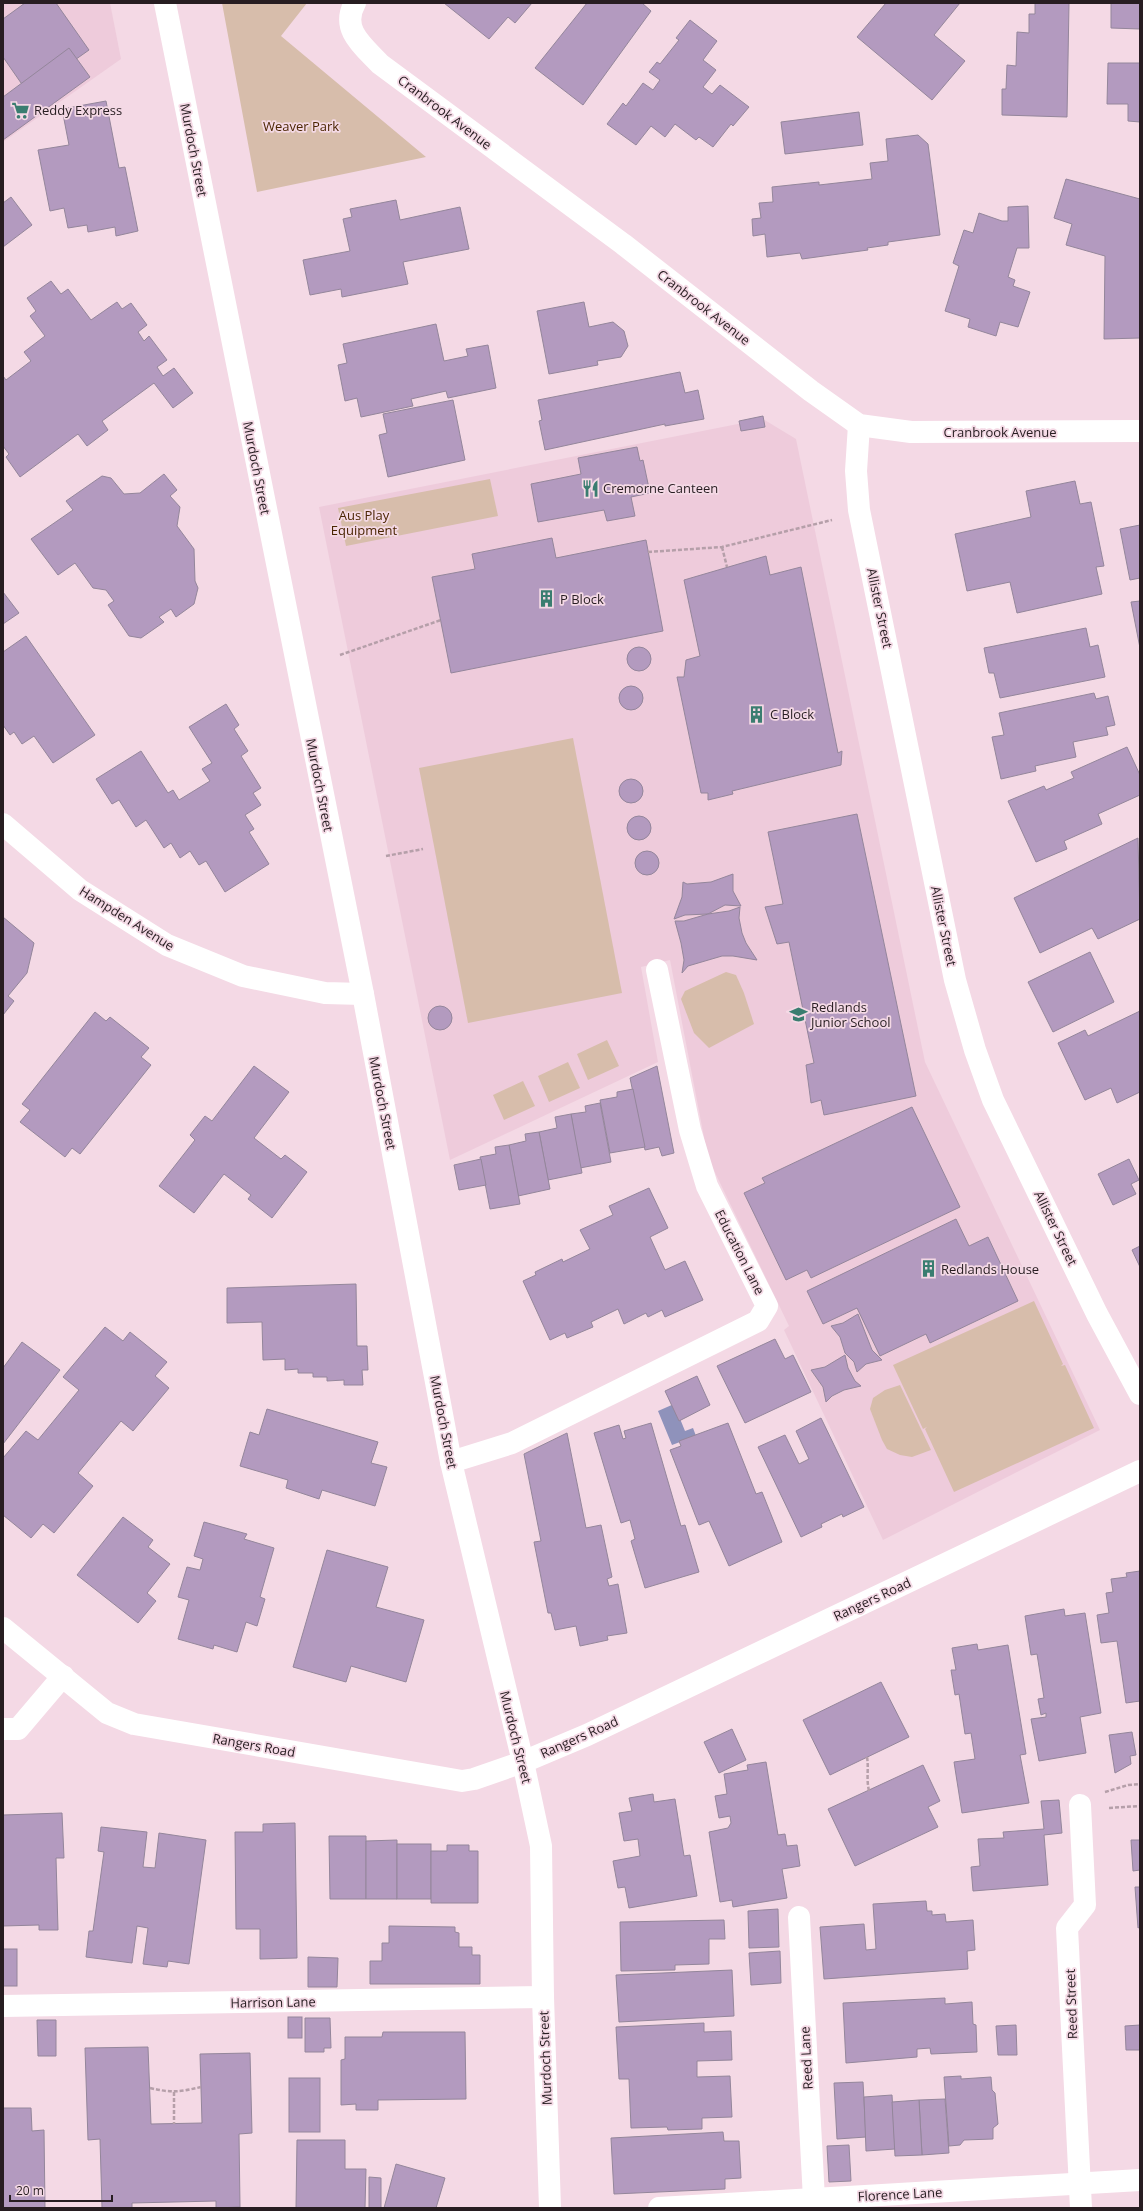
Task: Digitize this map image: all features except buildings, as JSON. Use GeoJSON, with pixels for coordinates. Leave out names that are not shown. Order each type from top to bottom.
{"type":"FeatureCollection","features":[{"type":"Feature","properties":{"kind":"street","name":"Murdoch Street"},"geometry":{"type":"LineString","coordinates":[[165,3],[362,994],[451,1462],[523,1762],[541,1846],[543,1997],[550,2208]]}},
{"type":"Feature","properties":{"kind":"street","name":"Cranbrook Avenue"},"geometry":{"type":"LineString","coordinates":[[354,4],[349,22],[355,38],[380,64],[623,244],[811,391],[859,425],[911,432],[1140,431]]}},
{"type":"Feature","properties":{"kind":"street","name":"Allister Street"},"geometry":{"type":"LineString","coordinates":[[859,425],[856,471],[860,510],[955,980],[967,1022],[993,1100],[1097,1314],[1140,1394]]}},
{"type":"Feature","properties":{"kind":"street","name":"Hampden Avenue"},"geometry":{"type":"LineString","coordinates":[[3,824],[80,890],[167,945],[243,976],[325,993],[362,994]]}},
{"type":"Feature","properties":{"kind":"street","name":"Education Lane"},"geometry":{"type":"LineString","coordinates":[[451,1462],[512,1443],[758,1321],[767,1306],[707,1186],[690,1130],[657,970]]}},
{"type":"Feature","properties":{"kind":"street","name":"Rangers Road"},"geometry":{"type":"LineString","coordinates":[[3,1628],[64,1676],[107,1713],[134,1724],[462,1781],[474,1779],[523,1762],[587,1735],[1140,1471]]}},
{"type":"Feature","properties":{"kind":"street"},"geometry":{"type":"LineString","coordinates":[[10,1729],[64,1676]]}},
{"type":"Feature","properties":{"kind":"street","name":"Reed Street"},"geometry":{"type":"LineString","coordinates":[[1080,1805],[1085,1905],[1068,1928],[1078,2183],[1081,2208]]}},
{"type":"Feature","properties":{"kind":"street","name":"Reed Lane"},"geometry":{"type":"LineString","coordinates":[[798,1917],[814,2199]]}},
{"type":"Feature","properties":{"kind":"street","name":"Harrison Lane"},"geometry":{"type":"LineString","coordinates":[[3,2006],[543,1997]]}},
{"type":"Feature","properties":{"kind":"street","name":"Florence Lane"},"geometry":{"type":"LineString","coordinates":[[659,2208],[1140,2180]]}},
{"type":"Feature","properties":{"kind":"path"},"geometry":{"type":"LineString","coordinates":[[648,552],[722,547],[814,525]]}},
{"type":"Feature","properties":{"kind":"path"},"geometry":{"type":"LineString","coordinates":[[722,547],[727,567]]}},
{"type":"Feature","properties":{"kind":"path"},"geometry":{"type":"LineString","coordinates":[[340,655],[441,620]]}},
{"type":"Feature","properties":{"kind":"path"},"geometry":{"type":"LineString","coordinates":[[386,856],[423,849]]}},
{"type":"Feature","properties":{"kind":"path"},"geometry":{"type":"LineString","coordinates":[[868,1757],[869,1769],[866,1778],[868,1790]]}},
{"type":"Feature","properties":{"kind":"path"},"geometry":{"type":"LineString","coordinates":[[1102,1794],[1128,1785],[1140,1784]]}},
{"type":"Feature","properties":{"kind":"path"},"geometry":{"type":"LineString","coordinates":[[1104,1809],[1140,1806]]}},
{"type":"Feature","properties":{"kind":"path"},"geometry":{"type":"LineString","coordinates":[[150,2088],[174,2092],[201,2087]]}},
{"type":"Feature","properties":{"kind":"path"},"geometry":{"type":"LineString","coordinates":[[174,2092],[174,2124]]}},
{"type":"Feature","properties":{"kind":"shaded area"},"geometry":{"type":"Polygon","coordinates":[[[3,3],[110,3],[121,59],[3,142],[3,3]]]}},
{"type":"Feature","properties":{"kind":"shaded area","name":"Redlands Junior School"},"geometry":{"type":"Polygon","coordinates":[[[763,419],[796,439],[925,1062],[1100,1430],[883,1540],[784,1330],[789,1326],[708,1158],[670,960],[641,967],[658,1062],[450,1160],[319,507],[763,419]]]}},
{"type":"Feature","properties":{"kind":"green space","name":"Weaver Park"},"geometry":{"type":"Polygon","coordinates":[[[222,3],[307,3],[281,36],[426,157],[257,192],[222,3]]]}},
{"type":"Feature","properties":{"kind":"green space","name":"Aus Play Equipment"},"geometry":{"type":"Polygon","coordinates":[[[490,479],[498,516],[346,546],[338,508],[490,479]]]}},
{"type":"Feature","properties":{"kind":"green space"},"geometry":{"type":"Polygon","coordinates":[[[573,738],[622,993],[468,1023],[419,768],[573,738]]]}},
{"type":"Feature","properties":{"kind":"green space"},"geometry":{"type":"Polygon","coordinates":[[[726,972],[736,975],[744,993],[754,1024],[709,1048],[694,1033],[681,999],[685,991],[726,972]]]}},
{"type":"Feature","properties":{"kind":"green space"},"geometry":{"type":"Polygon","coordinates":[[[607,1040],[619,1066],[588,1080],[577,1054],[607,1040]]]}},
{"type":"Feature","properties":{"kind":"green space"},"geometry":{"type":"Polygon","coordinates":[[[568,1062],[580,1088],[549,1102],[538,1076],[568,1062]]]}},
{"type":"Feature","properties":{"kind":"green space"},"geometry":{"type":"Polygon","coordinates":[[[523,1081],[535,1106],[504,1120],[493,1095],[523,1081]]]}},
{"type":"Feature","properties":{"kind":"green space"},"geometry":{"type":"Polygon","coordinates":[[[1034,1301],[1063,1364],[1061,1366],[1065,1365],[1094,1428],[954,1492],[925,1429],[927,1427],[923,1429],[893,1365],[1034,1301]]]}},
{"type":"Feature","properties":{"kind":"green space"},"geometry":{"type":"Polygon","coordinates":[[[900,1385],[931,1450],[912,1457],[900,1455],[887,1449],[870,1409],[873,1398],[885,1390],[900,1385]]]}},
{"type":"Feature","properties":{"kind":"water"},"geometry":{"type":"Polygon","coordinates":[[[674,1404],[685,1431],[693,1428],[696,1436],[672,1445],[658,1411],[674,1404]]]}},
{"type":"Feature","properties":{"kind":"place","name":"Reddy Express"},"geometry":{"type":"Point","coordinates":[21,110]}},
{"type":"Feature","properties":{"kind":"place","name":"Cremorne Canteen"},"geometry":{"type":"Point","coordinates":[590,488]}},
{"type":"Feature","properties":{"kind":"place","name":"P Block"},"geometry":{"type":"Point","coordinates":[547,599]}},
{"type":"Feature","properties":{"kind":"place","name":"C Block"},"geometry":{"type":"Point","coordinates":[757,714]}},
{"type":"Feature","properties":{"kind":"place","name":"Redlands Junior School"},"geometry":{"type":"Point","coordinates":[798,1014]}},
{"type":"Feature","properties":{"kind":"place","name":"Redlands House"},"geometry":{"type":"Point","coordinates":[928,1269]}}]}
